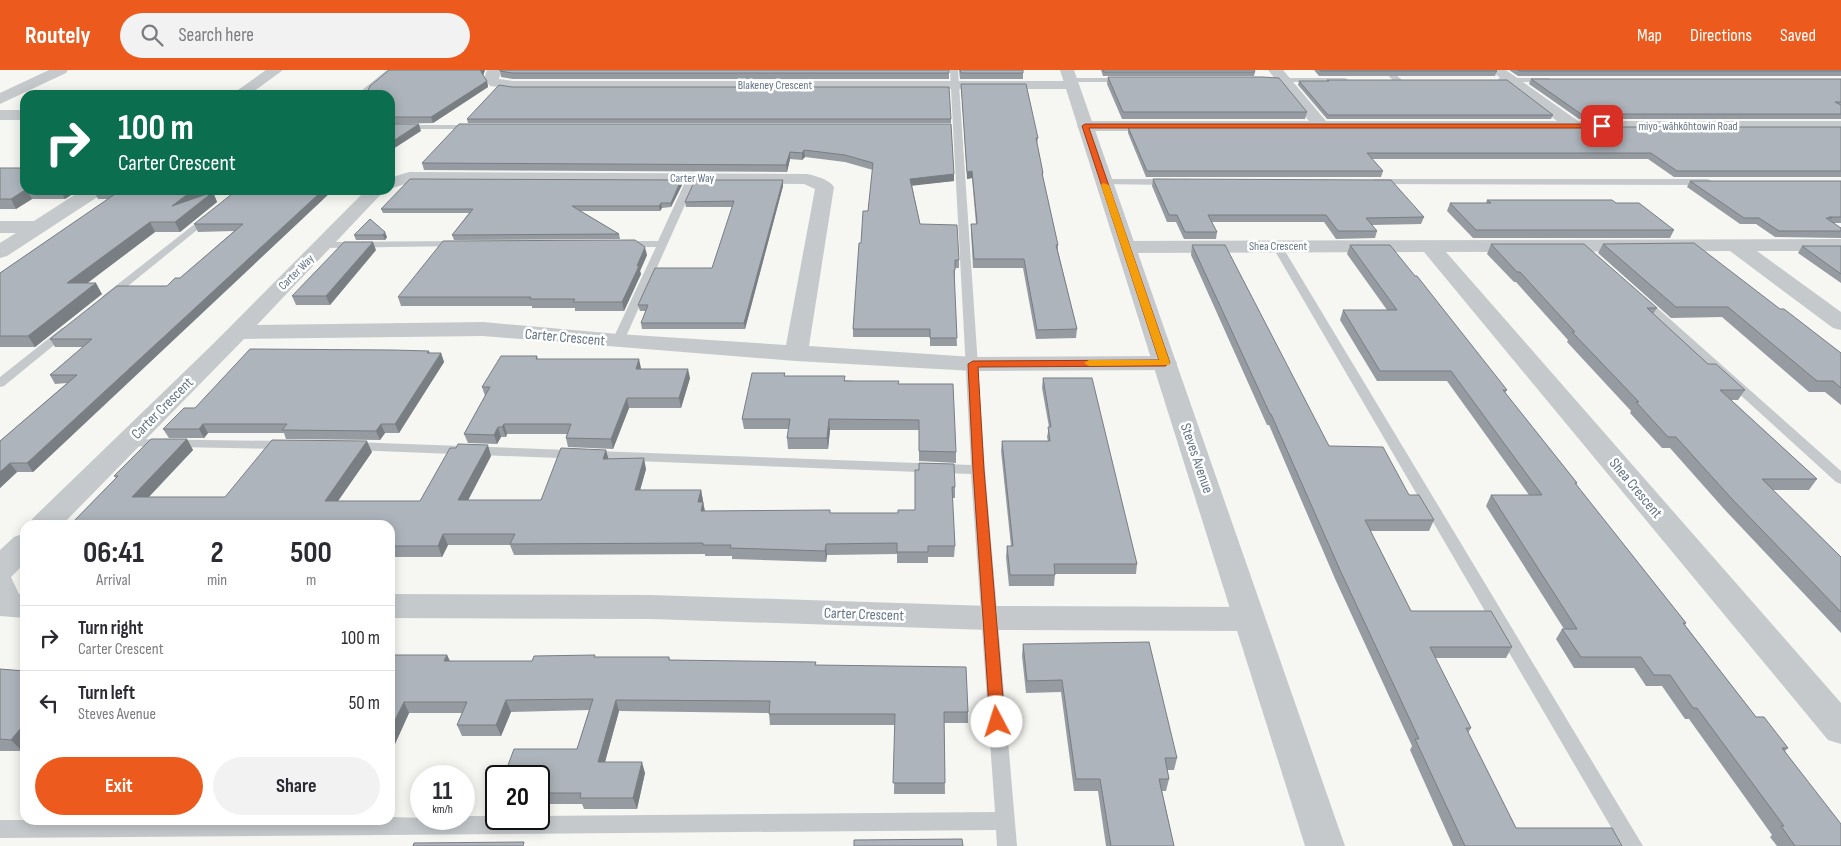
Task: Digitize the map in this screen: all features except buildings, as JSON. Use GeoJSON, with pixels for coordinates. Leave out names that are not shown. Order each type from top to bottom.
{"type":"FeatureCollection","features":[{"type":"Feature","properties":{"kind":"street"},"geometry":{"type":"LineString","coordinates":[[0,99],[61,70]]}},
{"type":"Feature","properties":{"kind":"street"},"geometry":{"type":"LineString","coordinates":[[246,90],[276,70]]}},
{"type":"Feature","properties":{"kind":"street","name":"Blakeney Crescent"},"geometry":{"type":"LineString","coordinates":[[494,70],[491,78],[495,83],[513,85],[955,77],[1069,78]]}},
{"type":"Feature","properties":{"kind":"street"},"geometry":{"type":"LineString","coordinates":[[1496,75],[1510,80],[1574,126]]}},
{"type":"Feature","properties":{"kind":"street"},"geometry":{"type":"LineString","coordinates":[[1275,77],[1321,126]]}},
{"type":"Feature","properties":{"kind":"street","name":"Steves Avenue"},"geometry":{"type":"LineString","coordinates":[[1069,78],[1240,586],[1249,619],[1324,846]]}},
{"type":"Feature","properties":{"kind":"street"},"geometry":{"type":"LineString","coordinates":[[0,115],[20,115]]}},
{"type":"Feature","properties":{"kind":"street","name":"miyo-wâhkôhtowin Road"},"geometry":{"type":"LineString","coordinates":[[1085,126],[1841,126]]}},
{"type":"Feature","properties":{"kind":"street","name":"Carter Way"},"geometry":{"type":"LineString","coordinates":[[395,182],[409,177],[807,179],[825,187],[796,354]]}},
{"type":"Feature","properties":{"kind":"street"},"geometry":{"type":"LineString","coordinates":[[0,252],[87,195]]}},
{"type":"Feature","properties":{"kind":"street","name":"Carter Way"},"geometry":{"type":"LineString","coordinates":[[237,332],[371,195]]}},
{"type":"Feature","properties":{"kind":"street"},"geometry":{"type":"LineString","coordinates":[[0,227],[38,227]]}},
{"type":"Feature","properties":{"kind":"street","name":"Shea Crescent"},"geometry":{"type":"LineString","coordinates":[[1126,247],[1430,247],[1587,251],[1841,245]]}},
{"type":"Feature","properties":{"kind":"street"},"geometry":{"type":"LineString","coordinates":[[1736,246],[1841,323]]}},
{"type":"Feature","properties":{"kind":"street","name":"Shea Crescent"},"geometry":{"type":"LineString","coordinates":[[1430,247],[1841,729]]}},
{"type":"Feature","properties":{"kind":"street","name":"Carter Crescent"},"geometry":{"type":"LineString","coordinates":[[49,520],[237,332],[483,330],[618,342],[973,364],[1165,363]]}},
{"type":"Feature","properties":{"kind":"street"},"geometry":{"type":"LineString","coordinates":[[0,569],[20,549]]}},
{"type":"Feature","properties":{"kind":"street"},"geometry":{"type":"LineString","coordinates":[[0,585],[6,606],[20,606]]}},
{"type":"Feature","properties":{"kind":"street","name":"Carter Crescent"},"geometry":{"type":"LineString","coordinates":[[395,606],[651,606],[989,618],[1249,619]]}},
{"type":"Feature","properties":{"kind":"lane"},"geometry":{"type":"LineString","coordinates":[[366,90],[390,70]]}},
{"type":"Feature","properties":{"kind":"lane"},"geometry":{"type":"LineString","coordinates":[[1386,70],[1398,80]]}},
{"type":"Feature","properties":{"kind":"lane"},"geometry":{"type":"LineString","coordinates":[[955,77],[954,127],[973,364],[978,470],[1007,846]]}},
{"type":"Feature","properties":{"kind":"lane"},"geometry":{"type":"LineString","coordinates":[[1275,77],[1358,80]]}},
{"type":"Feature","properties":{"kind":"lane"},"geometry":{"type":"LineString","coordinates":[[1069,78],[1134,80]]}},
{"type":"Feature","properties":{"kind":"lane"},"geometry":{"type":"LineString","coordinates":[[1388,80],[1407,80]]}},
{"type":"Feature","properties":{"kind":"lane"},"geometry":{"type":"LineString","coordinates":[[1510,80],[1556,80]]}},
{"type":"Feature","properties":{"kind":"lane"},"geometry":{"type":"LineString","coordinates":[[395,127],[489,127]]}},
{"type":"Feature","properties":{"kind":"lane"},"geometry":{"type":"LineString","coordinates":[[618,342],[692,178]]}},
{"type":"Feature","properties":{"kind":"lane"},"geometry":{"type":"LineString","coordinates":[[1104,182],[1182,182]]}},
{"type":"Feature","properties":{"kind":"lane"},"geometry":{"type":"LineString","coordinates":[[1368,182],[1722,182]]}},
{"type":"Feature","properties":{"kind":"lane"},"geometry":{"type":"LineString","coordinates":[[101,302],[218,209]]}},
{"type":"Feature","properties":{"kind":"lane"},"geometry":{"type":"LineString","coordinates":[[322,245],[472,244]]}},
{"type":"Feature","properties":{"kind":"lane"},"geometry":{"type":"LineString","coordinates":[[612,244],[662,244]]}},
{"type":"Feature","properties":{"kind":"lane"},"geometry":{"type":"LineString","coordinates":[[1277,246],[1633,846]]}},
{"type":"Feature","properties":{"kind":"lane"},"geometry":{"type":"LineString","coordinates":[[1628,288],[1841,479]]}},
{"type":"Feature","properties":{"kind":"lane"},"geometry":{"type":"LineString","coordinates":[[0,383],[78,321]]}},
{"type":"Feature","properties":{"kind":"lane"},"geometry":{"type":"LineString","coordinates":[[126,443],[299,445]]}},
{"type":"Feature","properties":{"kind":"lane"},"geometry":{"type":"LineString","coordinates":[[339,446],[978,470]]}},
{"type":"Feature","properties":{"kind":"lane"},"geometry":{"type":"LineString","coordinates":[[0,829],[1005,820]]}},
{"type":"Feature","properties":{"kind":"slow traffic"},"geometry":{"type":"LineString","coordinates":[[1089,363],[1165,363],[1105,185]]}},
{"type":"Feature","properties":{"kind":"route"},"geometry":{"type":"LineString","coordinates":[[997,722],[978,470],[973,364],[1165,363],[1085,126],[1602,126]]}}]}
